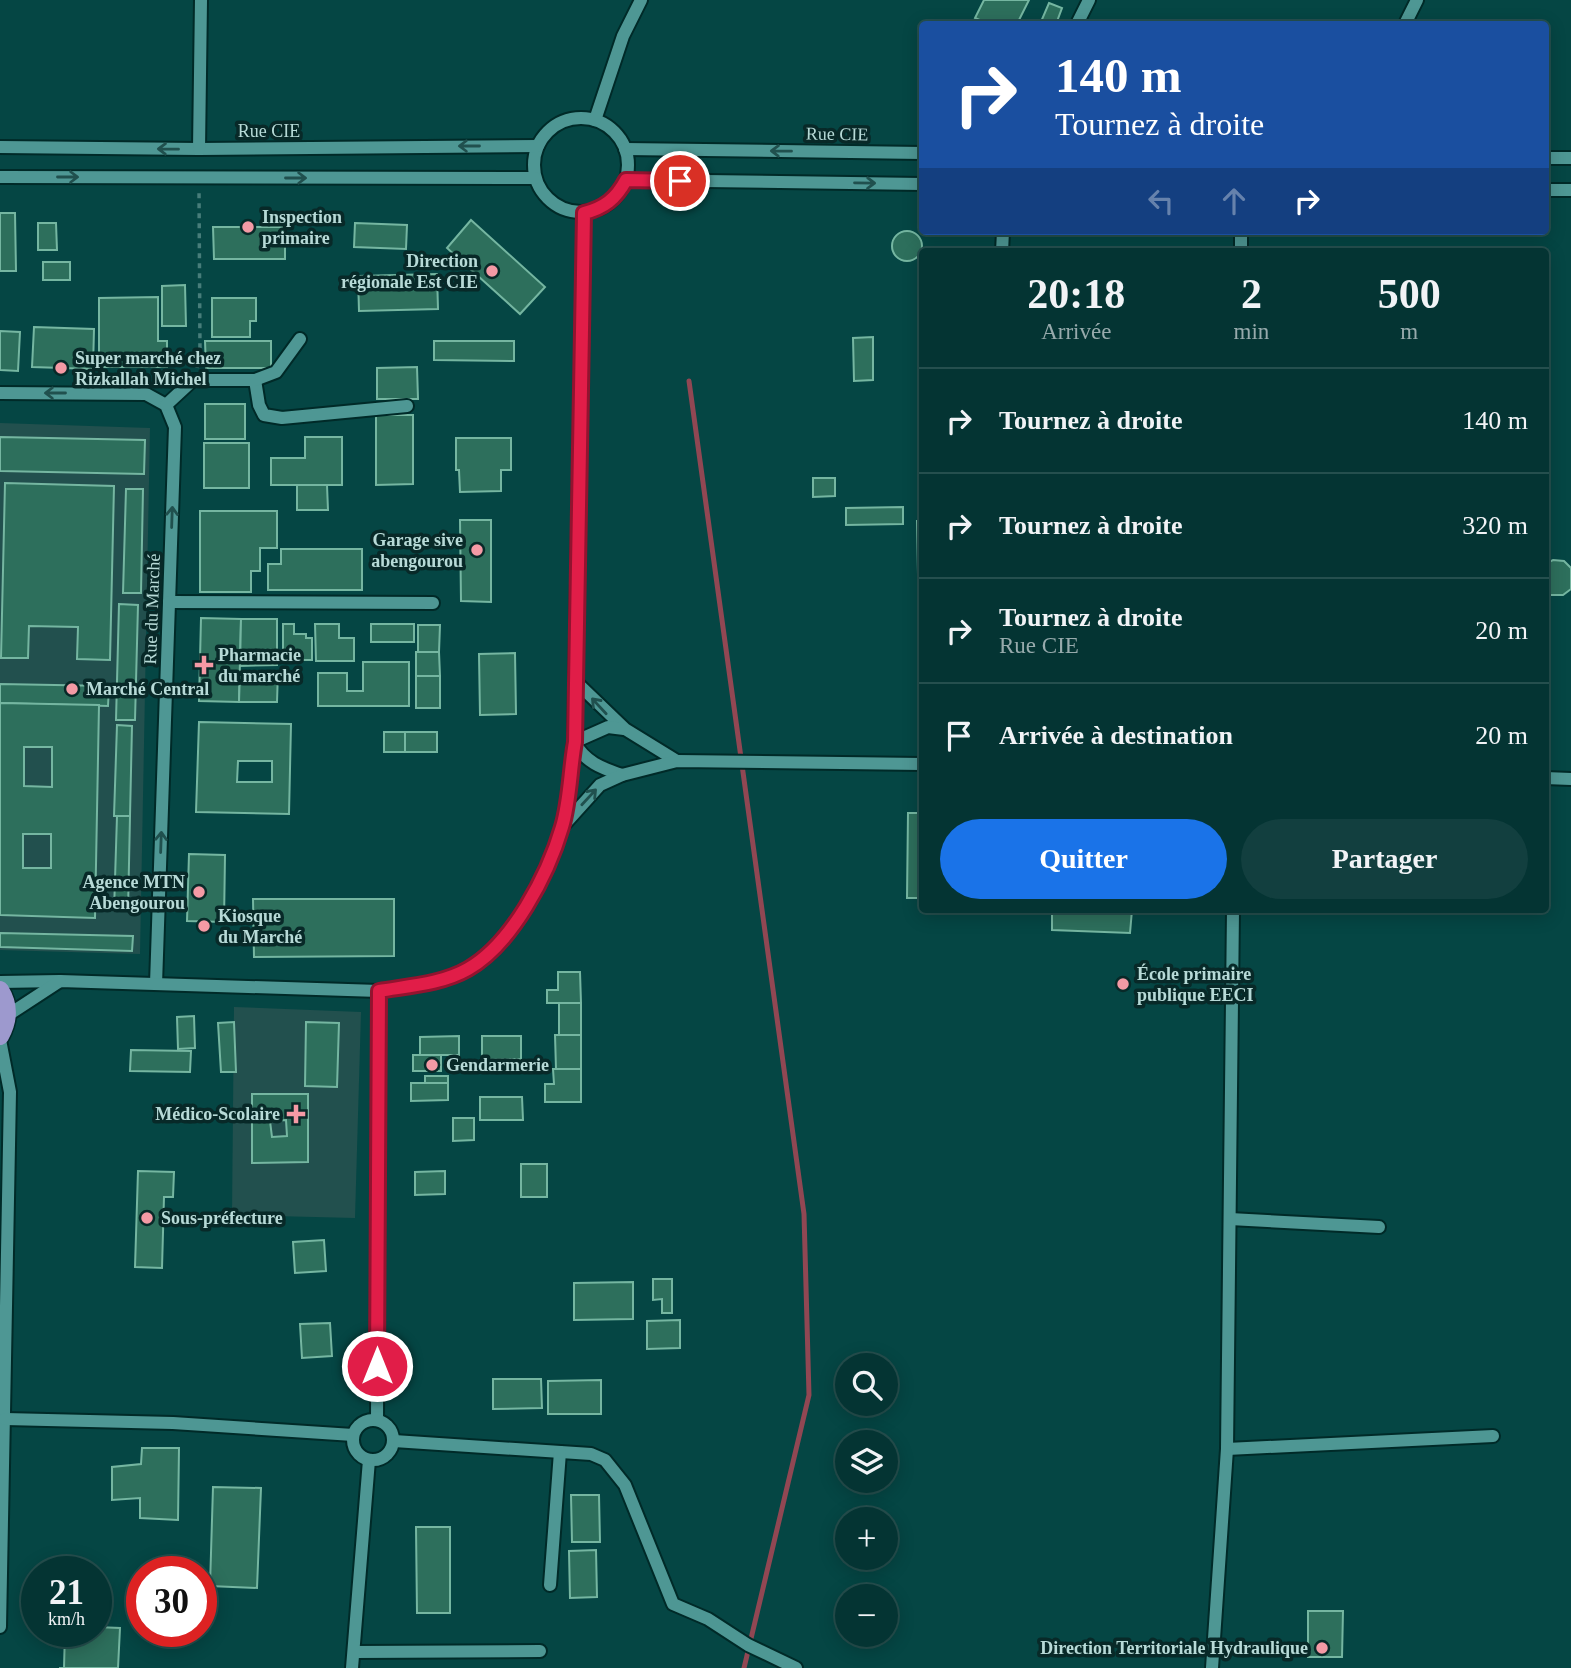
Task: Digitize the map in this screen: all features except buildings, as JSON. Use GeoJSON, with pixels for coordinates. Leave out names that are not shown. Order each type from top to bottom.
{"type":"FeatureCollection","features":[{"type":"Feature","properties":{"kind":"main road"},"geometry":{"type":"LineString","coordinates":[[0,990],[7,1003],[8,1015],[0,1038]]}},
{"type":"Feature","properties":{"kind":"street"},"geometry":{"type":"LineString","coordinates":[[199,149],[201,0]]}},
{"type":"Feature","properties":{"kind":"street"},"geometry":{"type":"LineString","coordinates":[[595,120],[623,36],[641,0]]}},
{"type":"Feature","properties":{"kind":"street"},"geometry":{"type":"LineString","coordinates":[[1078,21],[1089,0]]}},
{"type":"Feature","properties":{"kind":"street"},"geometry":{"type":"LineString","coordinates":[[1406,21],[1417,0]]}},
{"type":"Feature","properties":{"kind":"street"},"geometry":{"type":"LineString","coordinates":[[572,118],[595,120],[614,131],[625,149],[628,165],[626,180],[610,203],[597,210],[584,213],[563,209],[545,197],[536,178],[534,162],[538,146],[551,128],[572,118]]}},
{"type":"Feature","properties":{"kind":"street","name":"Rue CIE"},"geometry":{"type":"LineString","coordinates":[[0,147],[199,149],[538,146]]}},
{"type":"Feature","properties":{"kind":"street","name":"Rue CIE"},"geometry":{"type":"LineString","coordinates":[[625,149],[919,153]]}},
{"type":"Feature","properties":{"kind":"street"},"geometry":{"type":"LineString","coordinates":[[1549,158],[1571,158]]}},
{"type":"Feature","properties":{"kind":"street"},"geometry":{"type":"LineString","coordinates":[[0,177],[536,178]]}},
{"type":"Feature","properties":{"kind":"street"},"geometry":{"type":"LineString","coordinates":[[626,180],[919,184]]}},
{"type":"Feature","properties":{"kind":"street"},"geometry":{"type":"LineString","coordinates":[[1549,190],[1571,190]]}},
{"type":"Feature","properties":{"kind":"street"},"geometry":{"type":"LineString","coordinates":[[0,982],[60,981],[379,991],[428,983],[467,969],[498,945],[546,869],[562,826],[575,742],[584,213]]}},
{"type":"Feature","properties":{"kind":"street"},"geometry":{"type":"LineString","coordinates":[[0,393],[146,394],[166,405],[193,380],[255,380],[276,372],[300,339]]}},
{"type":"Feature","properties":{"kind":"street"},"geometry":{"type":"LineString","coordinates":[[255,380],[259,405],[264,415],[282,418],[407,406]]}},
{"type":"Feature","properties":{"kind":"street","name":"Rue du Marché"},"geometry":{"type":"LineString","coordinates":[[156,984],[175,427],[166,405]]}},
{"type":"Feature","properties":{"kind":"street"},"geometry":{"type":"LineString","coordinates":[[169,602],[433,603]]}},
{"type":"Feature","properties":{"kind":"street"},"geometry":{"type":"LineString","coordinates":[[575,681],[625,729],[677,761]]}},
{"type":"Feature","properties":{"kind":"street"},"geometry":{"type":"LineString","coordinates":[[575,742],[608,727],[625,729]]}},
{"type":"Feature","properties":{"kind":"street"},"geometry":{"type":"LineString","coordinates":[[575,742],[582,756],[600,768],[622,775]]}},
{"type":"Feature","properties":{"kind":"street"},"geometry":{"type":"LineString","coordinates":[[562,826],[600,785],[622,775],[677,761],[919,764]]}},
{"type":"Feature","properties":{"kind":"street"},"geometry":{"type":"LineString","coordinates":[[1549,778],[1571,779]]}},
{"type":"Feature","properties":{"kind":"street"},"geometry":{"type":"LineString","coordinates":[[1212,1668],[1227,1449],[1233,913]]}},
{"type":"Feature","properties":{"kind":"street"},"geometry":{"type":"LineString","coordinates":[[8,1015],[60,981]]}},
{"type":"Feature","properties":{"kind":"street"},"geometry":{"type":"LineString","coordinates":[[377,1420],[379,991]]}},
{"type":"Feature","properties":{"kind":"street"},"geometry":{"type":"LineString","coordinates":[[0,1038],[10,1092],[0,1627]]}},
{"type":"Feature","properties":{"kind":"street"},"geometry":{"type":"LineString","coordinates":[[0,1079],[10,1092]]}},
{"type":"Feature","properties":{"kind":"street"},"geometry":{"type":"LineString","coordinates":[[1230,1219],[1379,1227]]}},
{"type":"Feature","properties":{"kind":"street"},"geometry":{"type":"LineString","coordinates":[[5,1419],[173,1423],[353,1435]]}},
{"type":"Feature","properties":{"kind":"street"},"geometry":{"type":"LineString","coordinates":[[377,1420],[388,1426],[394,1441],[388,1454],[376,1460],[369,1460],[360,1456],[355,1449],[353,1435],[362,1423],[377,1420]]}},
{"type":"Feature","properties":{"kind":"street"},"geometry":{"type":"LineString","coordinates":[[1227,1449],[1493,1436]]}},
{"type":"Feature","properties":{"kind":"street"},"geometry":{"type":"LineString","coordinates":[[394,1441],[591,1454],[605,1460],[625,1485],[673,1604],[708,1619],[748,1646],[796,1668]]}},
{"type":"Feature","properties":{"kind":"street"},"geometry":{"type":"LineString","coordinates":[[550,1585],[560,1452]]}},
{"type":"Feature","properties":{"kind":"street"},"geometry":{"type":"LineString","coordinates":[[352,1668],[369,1460]]}},
{"type":"Feature","properties":{"kind":"street"},"geometry":{"type":"LineString","coordinates":[[354,1652],[540,1651]]}},
{"type":"Feature","properties":{"kind":"path"},"geometry":{"type":"LineString","coordinates":[[193,380],[200,352],[199,178]]}},
{"type":"Feature","properties":{"kind":"shaded area","name":"Marché Central"},"geometry":{"type":"Polygon","coordinates":[[[0,423],[150,428],[140,954],[0,950],[0,423]]]}},
{"type":"Feature","properties":{"kind":"shaded area","name":"Médico-Scolaire"},"geometry":{"type":"Polygon","coordinates":[[[234,1007],[361,1012],[355,1218],[232,1215],[234,1007]]]}},
{"type":"Feature","properties":{"kind":"waterway"},"geometry":{"type":"LineString","coordinates":[[689,381],[804,1214],[809,1395],[744,1668]]}},
{"type":"Feature","properties":{"kind":"place","name":"Inspection primaire"},"geometry":{"type":"Point","coordinates":[248,227]}},
{"type":"Feature","properties":{"kind":"place","name":"Direction régionale Est CIE"},"geometry":{"type":"Point","coordinates":[492,271]}},
{"type":"Feature","properties":{"kind":"place","name":"Super marché chez Rizkallah Michel"},"geometry":{"type":"Point","coordinates":[61,368]}},
{"type":"Feature","properties":{"kind":"place","name":"Garage sive abengourou"},"geometry":{"type":"Point","coordinates":[477,550]}},
{"type":"Feature","properties":{"kind":"place","name":"Pharmacie du marché"},"geometry":{"type":"Point","coordinates":[204,665]}},
{"type":"Feature","properties":{"kind":"place","name":"Marché Central"},"geometry":{"type":"Point","coordinates":[72,689]}},
{"type":"Feature","properties":{"kind":"place","name":"Agence MTN Abengourou"},"geometry":{"type":"Point","coordinates":[199,892]}},
{"type":"Feature","properties":{"kind":"place","name":"Kiosque du Marché"},"geometry":{"type":"Point","coordinates":[204,926]}},
{"type":"Feature","properties":{"kind":"place","name":"École primaire publique EECI"},"geometry":{"type":"Point","coordinates":[1123,984]}},
{"type":"Feature","properties":{"kind":"place","name":"Gendarmerie"},"geometry":{"type":"Point","coordinates":[432,1065]}},
{"type":"Feature","properties":{"kind":"place","name":"Médico-Scolaire"},"geometry":{"type":"Point","coordinates":[296,1114]}},
{"type":"Feature","properties":{"kind":"place","name":"Sous-préfecture"},"geometry":{"type":"Point","coordinates":[147,1218]}},
{"type":"Feature","properties":{"kind":"place","name":"Direction Territoriale Hydraulique"},"geometry":{"type":"Point","coordinates":[1322,1648]}},
{"type":"Feature","properties":{"kind":"route"},"geometry":{"type":"LineString","coordinates":[[377,1366],[379,991],[428,983],[467,969],[498,945],[546,869],[562,826],[575,742],[584,213],[610,203],[626,180],[680,181]]}}]}
